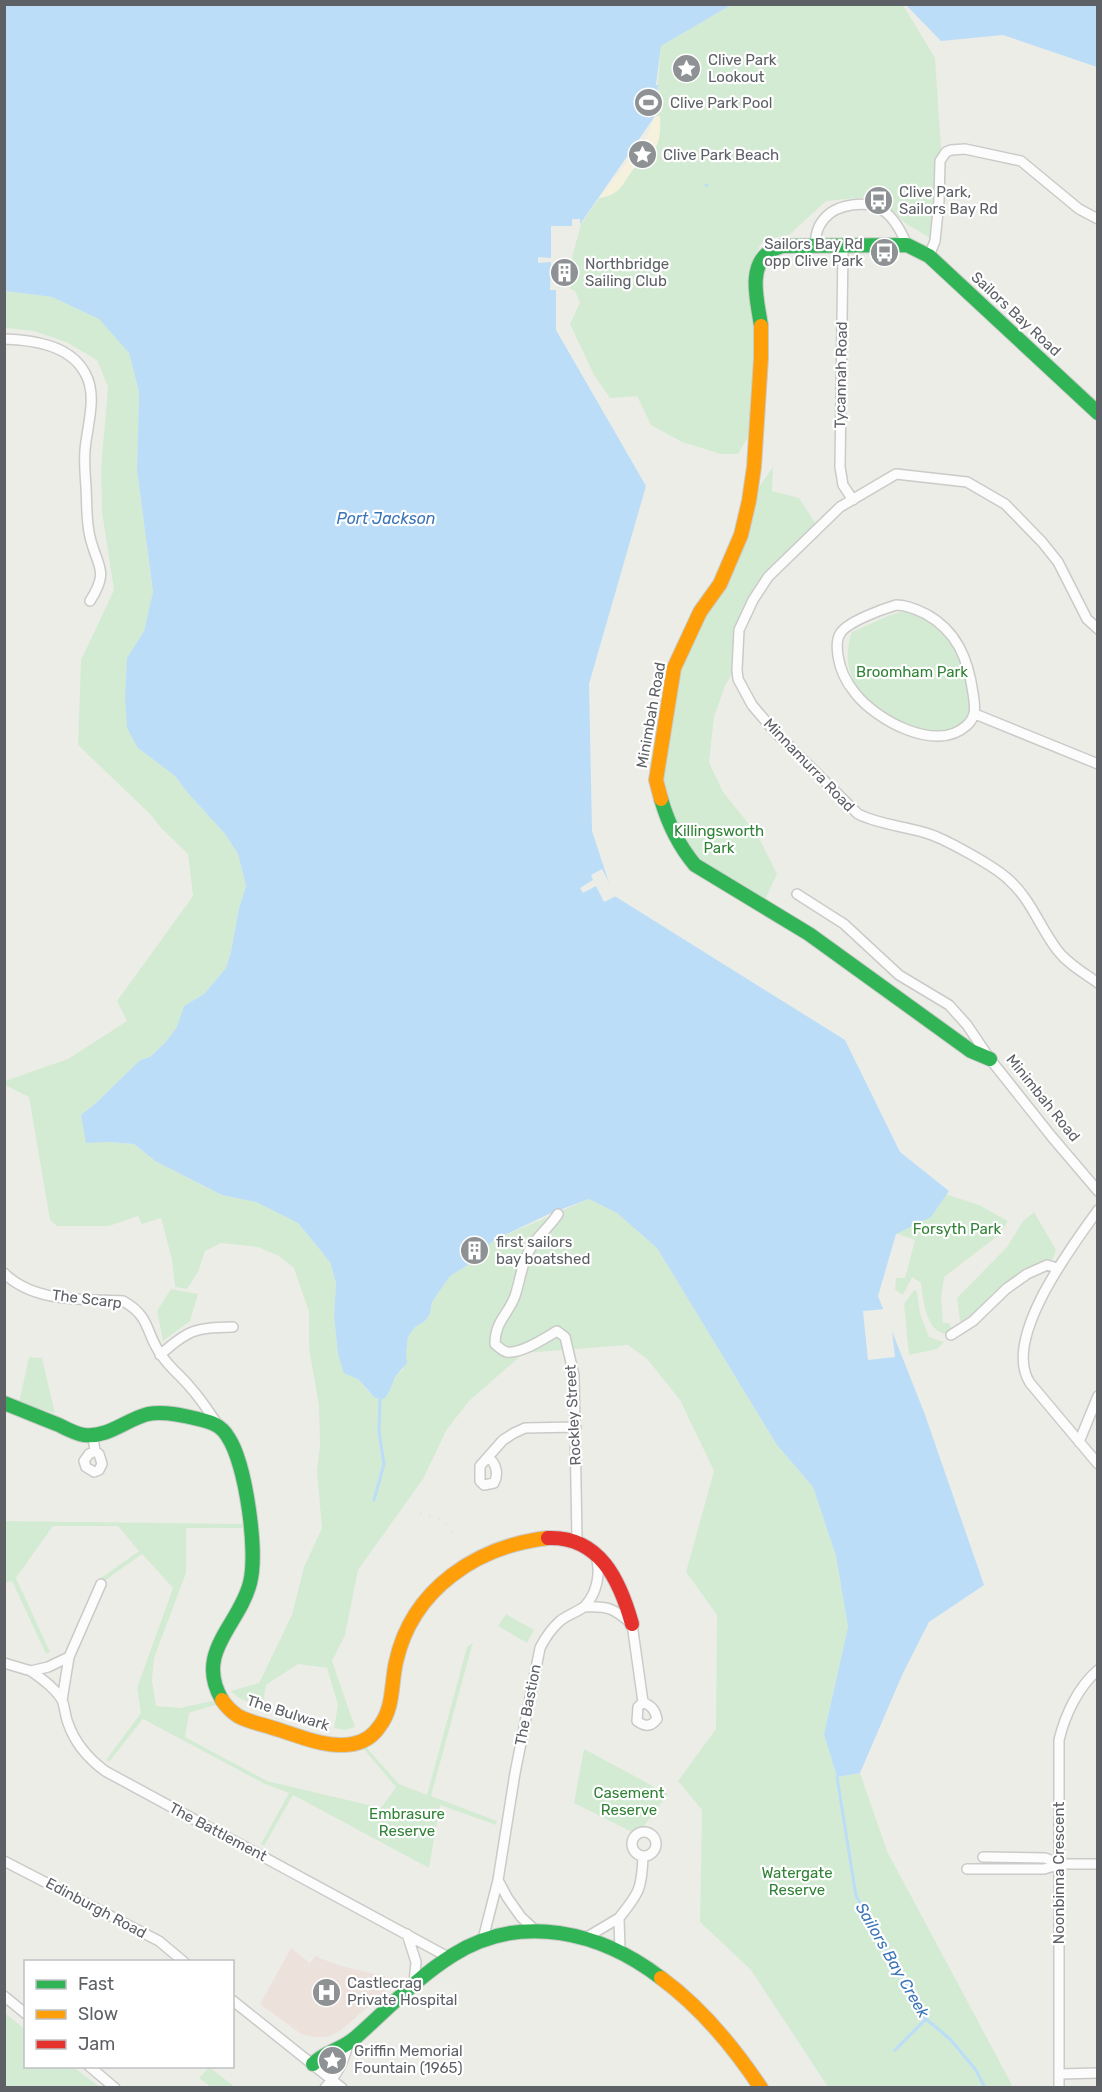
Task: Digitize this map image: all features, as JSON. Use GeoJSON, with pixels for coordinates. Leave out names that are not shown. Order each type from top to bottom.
{"type":"FeatureCollection","features":[{"type":"Feature","properties":{"kind":"street"},"geometry":{"type":"LineString","coordinates":[[929,256],[935,240],[940,161],[942,156],[951,150],[965,149],[1021,161],[1079,209],[1098,219]]}},
{"type":"Feature","properties":{"kind":"street"},"geometry":{"type":"LineString","coordinates":[[814,245],[817,229],[825,217],[850,205],[862,204],[883,210],[897,225],[908,245]]}},
{"type":"Feature","properties":{"kind":"street","name":"Sailors Bay Road"},"geometry":{"type":"LineString","coordinates":[[782,246],[908,245],[929,256],[1098,413]]}},
{"type":"Feature","properties":{"kind":"street","name":"Minimbah Road"},"geometry":{"type":"LineString","coordinates":[[782,246],[769,251],[759,263],[756,290],[762,333],[754,467],[741,535],[720,584],[700,612],[685,641],[670,687],[656,780],[666,816],[685,853],[695,865],[809,934],[972,1051],[990,1059],[1098,1191]]}},
{"type":"Feature","properties":{"kind":"street","name":"Tycannah Road"},"geometry":{"type":"LineString","coordinates":[[843,246],[840,467],[843,485],[853,500]]}},
{"type":"Feature","properties":{"kind":"street"},"geometry":{"type":"LineString","coordinates":[[4,339],[28,340],[63,351],[79,364],[91,385],[91,406],[84,452],[87,524],[101,570],[101,580],[90,601]]}},
{"type":"Feature","properties":{"kind":"street","name":"Minnamurra Road"},"geometry":{"type":"LineString","coordinates":[[1098,629],[1087,619],[1058,562],[1005,504],[977,487],[960,480],[896,474],[840,507],[768,577],[753,600],[739,630],[737,670],[742,687],[752,705],[775,732],[858,814],[870,821],[930,834],[1006,877],[1031,907],[1059,952],[1098,982]]}},
{"type":"Feature","properties":{"kind":"street"},"geometry":{"type":"LineString","coordinates":[[896,605],[918,609],[933,618],[951,634],[963,651],[971,681],[975,714],[971,722],[959,732],[940,737],[925,735],[887,720],[861,700],[845,679],[837,652],[839,635],[852,624],[896,605]]}},
{"type":"Feature","properties":{"kind":"street"},"geometry":{"type":"LineString","coordinates":[[975,714],[1098,764]]}},
{"type":"Feature","properties":{"kind":"street"},"geometry":{"type":"LineString","coordinates":[[797,894],[844,924],[899,975],[949,1005],[968,1025],[990,1059]]}},
{"type":"Feature","properties":{"kind":"street"},"geometry":{"type":"LineString","coordinates":[[1098,1210],[1057,1268],[1044,1292],[1031,1324],[1024,1349],[1023,1367],[1026,1378],[1098,1464]]}},
{"type":"Feature","properties":{"kind":"street","name":"Rockley Street"},"geometry":{"type":"LineString","coordinates":[[558,1214],[533,1244],[521,1270],[514,1298],[497,1327],[495,1344],[501,1350],[508,1352],[532,1345],[557,1331],[565,1337],[574,1376],[577,1539]]}},
{"type":"Feature","properties":{"kind":"street"},"geometry":{"type":"LineString","coordinates":[[951,1335],[973,1321],[1006,1289],[1020,1279],[1047,1265],[1057,1268]]}},
{"type":"Feature","properties":{"kind":"street","name":"The Scarp"},"geometry":{"type":"LineString","coordinates":[[4,1274],[14,1283],[53,1297],[123,1301],[141,1314],[160,1355],[196,1394],[219,1426]]}},
{"type":"Feature","properties":{"kind":"street"},"geometry":{"type":"LineString","coordinates":[[160,1355],[181,1336],[201,1328],[233,1327]]}},
{"type":"Feature","properties":{"kind":"street"},"geometry":{"type":"LineString","coordinates":[[1079,1442],[1098,1396]]}},
{"type":"Feature","properties":{"kind":"street"},"geometry":{"type":"LineString","coordinates":[[4,1403],[82,1435],[93,1437],[103,1435],[147,1414],[160,1412],[219,1426]]}},
{"type":"Feature","properties":{"kind":"street","name":"The Bulwark"},"geometry":{"type":"LineString","coordinates":[[219,1426],[232,1443],[240,1465],[253,1556],[250,1584],[218,1645],[213,1661],[212,1676],[223,1704],[239,1716],[265,1725],[327,1743],[348,1744],[366,1740],[379,1729],[388,1711],[391,1683],[406,1628],[439,1584],[465,1563],[494,1550],[540,1539],[577,1539]]}},
{"type":"Feature","properties":{"kind":"street"},"geometry":{"type":"LineString","coordinates":[[488,1457],[503,1440],[525,1428],[576,1427]]}},
{"type":"Feature","properties":{"kind":"street"},"geometry":{"type":"LineString","coordinates":[[93,1437],[95,1451]]}},
{"type":"Feature","properties":{"kind":"street"},"geometry":{"type":"LineString","coordinates":[[577,1539],[596,1554],[612,1572],[624,1593],[632,1624],[643,1701]]}},
{"type":"Feature","properties":{"kind":"street"},"geometry":{"type":"LineString","coordinates":[[584,1607],[594,1591],[598,1578],[596,1554]]}},
{"type":"Feature","properties":{"kind":"street","name":"The Battlement"},"geometry":{"type":"LineString","coordinates":[[101,1584],[69,1657],[62,1700],[69,1726],[79,1745],[92,1761],[105,1771],[448,1957]]}},
{"type":"Feature","properties":{"kind":"street"},"geometry":{"type":"LineString","coordinates":[[584,1607],[600,1606],[615,1610],[632,1624]]}},
{"type":"Feature","properties":{"kind":"street","name":"The Bastion"},"geometry":{"type":"LineString","coordinates":[[483,1940],[498,1880],[515,1773],[540,1648],[558,1622],[584,1607]]}},
{"type":"Feature","properties":{"kind":"street"},"geometry":{"type":"LineString","coordinates":[[4,1663],[31,1671],[48,1667],[69,1657]]}},
{"type":"Feature","properties":{"kind":"street","name":"Noonbinna Crescent"},"geometry":{"type":"LineString","coordinates":[[1059,2088],[1059,1740],[1071,1707],[1085,1684],[1098,1670]]}},
{"type":"Feature","properties":{"kind":"street","name":"The Battlement"},"geometry":{"type":"LineString","coordinates":[[31,1671],[45,1681],[62,1700]]}},
{"type":"Feature","properties":{"kind":"street"},"geometry":{"type":"LineString","coordinates":[[587,1937],[618,1918],[638,1894],[642,1881],[643,1856]]}},
{"type":"Feature","properties":{"kind":"street"},"geometry":{"type":"LineString","coordinates":[[983,1857],[1045,1858],[1060,1864]]}},
{"type":"Feature","properties":{"kind":"street"},"geometry":{"type":"LineString","coordinates":[[4,1873],[7,1862]]}},
{"type":"Feature","properties":{"kind":"street","name":"Edinburgh Road"},"geometry":{"type":"LineString","coordinates":[[7,1862],[159,1941],[182,1960]]}},
{"type":"Feature","properties":{"kind":"street"},"geometry":{"type":"LineString","coordinates":[[967,1869],[1044,1869],[1060,1864],[1098,1864]]}},
{"type":"Feature","properties":{"kind":"street"},"geometry":{"type":"LineString","coordinates":[[498,1880],[521,1917],[536,1931]]}},
{"type":"Feature","properties":{"kind":"street"},"geometry":{"type":"LineString","coordinates":[[618,1918],[620,1952]]}},
{"type":"Feature","properties":{"kind":"street"},"geometry":{"type":"LineString","coordinates":[[313,2064],[321,2055],[348,2044],[414,1983],[448,1957],[483,1940],[506,1933],[536,1931],[587,1937],[620,1952],[678,1988],[702,2010],[731,2044],[761,2088]]}},
{"type":"Feature","properties":{"kind":"street"},"geometry":{"type":"LineString","coordinates":[[407,1934],[416,1962],[414,1983]]}},
{"type":"Feature","properties":{"kind":"street"},"geometry":{"type":"LineString","coordinates":[[4,1996],[24,2012]]}},
{"type":"Feature","properties":{"kind":"street"},"geometry":{"type":"LineString","coordinates":[[234,2002],[313,2064],[328,2084],[342,2088]]}},
{"type":"Feature","properties":{"kind":"street"},"geometry":{"type":"LineString","coordinates":[[328,2084],[344,2060],[348,2044]]}},
{"type":"Feature","properties":{"kind":"street"},"geometry":{"type":"LineString","coordinates":[[89,2068],[116,2088]]}},
{"type":"Feature","properties":{"kind":"street"},"geometry":{"type":"LineString","coordinates":[[1059,2074],[1098,2073]]}},
{"type":"Feature","properties":{"kind":"shaded area","name":"Castlecrag Private Hospital"},"geometry":{"type":"Polygon","coordinates":[[[291,1948],[310,1963],[315,1956],[338,1965],[399,1980],[340,2031],[327,2037],[301,2034],[260,2004],[291,1948]]]}},
{"type":"Feature","properties":{"kind":"green space"},"geometry":{"type":"Polygon","coordinates":[[[731,5],[903,5],[935,58],[941,148],[935,241],[905,223],[878,196],[826,201],[789,235],[768,239],[760,245],[748,273],[757,353],[748,437],[738,454],[721,454],[682,442],[651,425],[637,396],[610,398],[594,375],[570,324],[580,303],[575,291],[570,289],[571,261],[581,224],[599,198],[613,194],[621,187],[630,172],[654,151],[659,116],[655,116],[661,46],[731,5]]]}},
{"type":"Feature","properties":{"kind":"green space","name":"Watergate Reserve"},"geometry":{"type":"Polygon","coordinates":[[[5,291],[52,297],[100,319],[129,353],[139,392],[137,470],[153,593],[144,631],[127,658],[138,748],[175,776],[225,834],[238,854],[246,886],[226,968],[204,994],[185,1006],[177,1027],[164,1044],[150,1057],[140,1060],[81,1115],[109,1142],[134,1144],[155,1161],[222,1195],[256,1202],[298,1223],[330,1262],[336,1283],[334,1316],[338,1354],[376,1398],[384,1398],[395,1377],[403,1369],[408,1337],[415,1327],[424,1322],[430,1314],[432,1302],[450,1276],[465,1267],[494,1240],[589,1199],[617,1213],[657,1248],[777,1445],[813,1487],[836,1556],[848,1627],[824,1734],[837,1777],[860,1773],[887,1851],[1012,2087],[828,2087],[751,1970],[700,1922],[702,1810],[678,1781],[716,1729],[717,1615],[686,1572],[714,1471],[680,1400],[647,1359],[628,1345],[524,1353],[470,1400],[447,1429],[423,1479],[358,1570],[345,1635],[332,1661],[355,1727],[345,1730],[334,1728],[338,1705],[327,1668],[298,1664],[266,1685],[262,1708],[239,1698],[231,1691],[259,1683],[292,1615],[304,1567],[322,1528],[317,1471],[320,1445],[319,1406],[309,1348],[309,1312],[294,1268],[279,1256],[258,1247],[221,1243],[205,1251],[198,1272],[187,1289],[175,1287],[172,1260],[161,1218],[142,1224],[138,1216],[109,1226],[57,1226],[50,1220],[29,1097],[5,1085],[5,1081],[68,1059],[127,1021],[117,1001],[193,896],[188,854],[78,745],[81,660],[114,590],[102,512],[101,468],[108,387],[97,360],[66,342],[34,331],[5,328],[5,291]]]}},
{"type":"Feature","properties":{"kind":"green space","name":"Killingsworth Park"},"geometry":{"type":"Polygon","coordinates":[[[773,467],[772,491],[799,498],[818,527],[761,588],[744,617],[736,666],[725,686],[714,717],[709,762],[723,792],[757,834],[777,874],[765,900],[695,865],[656,780],[685,641],[719,593],[749,501],[773,467]]]}},
{"type":"Feature","properties":{"kind":"green space","name":"Broomham Park"},"geometry":{"type":"Polygon","coordinates":[[[907,610],[948,631],[964,658],[970,692],[970,712],[962,723],[946,733],[932,733],[889,722],[861,694],[850,671],[848,646],[852,632],[907,610]]]}},
{"type":"Feature","properties":{"kind":"green space","name":"Forsyth Park"},"geometry":{"type":"Polygon","coordinates":[[[945,1194],[979,1205],[1008,1221],[999,1235],[944,1277],[941,1298],[943,1323],[949,1323],[952,1329],[946,1334],[939,1332],[929,1320],[921,1283],[912,1277],[903,1295],[895,1290],[896,1278],[905,1278],[915,1240],[895,1233],[945,1194]]]}},
{"type":"Feature","properties":{"kind":"green space"},"geometry":{"type":"Polygon","coordinates":[[[1034,1212],[1056,1250],[1053,1259],[1030,1268],[1008,1281],[991,1295],[965,1323],[960,1321],[957,1298],[1007,1247],[1023,1221],[1034,1212]]]}},
{"type":"Feature","properties":{"kind":"green space"},"geometry":{"type":"Polygon","coordinates":[[[171,1289],[198,1294],[190,1321],[163,1341],[157,1311],[171,1289]]]}},
{"type":"Feature","properties":{"kind":"green space"},"geometry":{"type":"Polygon","coordinates":[[[914,1290],[917,1291],[920,1313],[929,1337],[944,1342],[937,1349],[909,1355],[904,1304],[914,1290]]]}},
{"type":"Feature","properties":{"kind":"green space"},"geometry":{"type":"Polygon","coordinates":[[[29,1357],[42,1358],[55,1413],[19,1403],[29,1357]]]}},
{"type":"Feature","properties":{"kind":"green space","name":"Embrasure Reserve"},"geometry":{"type":"Polygon","coordinates":[[[5,1521],[243,1524],[244,1528],[186,1528],[186,1573],[154,1658],[152,1681],[156,1706],[180,1708],[212,1701],[215,1705],[189,1713],[185,1737],[267,1781],[381,1808],[396,1787],[362,1747],[365,1746],[399,1784],[427,1795],[467,1647],[473,1642],[431,1796],[497,1821],[496,1825],[440,1805],[429,1868],[293,1795],[264,1846],[261,1844],[289,1793],[265,1784],[143,1719],[109,1762],[106,1760],[141,1713],[137,1688],[173,1588],[142,1554],[100,1584],[98,1580],[139,1551],[118,1526],[53,1526],[16,1578],[50,1652],[46,1654],[12,1581],[5,1583],[5,1521]]]}},
{"type":"Feature","properties":{"kind":"green space"},"geometry":{"type":"Polygon","coordinates":[[[506,1614],[534,1630],[527,1643],[498,1626],[506,1614]]]}},
{"type":"Feature","properties":{"kind":"green space","name":"Casement Reserve"},"geometry":{"type":"Polygon","coordinates":[[[584,1749],[668,1794],[640,1831],[634,1833],[574,1803],[584,1749]]]}},
{"type":"Feature","properties":{"kind":"green space"},"geometry":{"type":"Polygon","coordinates":[[[6,2014],[24,2028],[24,2068],[74,2068],[100,2087],[5,2087],[4,2016],[6,2014]]]}},
{"type":"Feature","properties":{"kind":"green space"},"geometry":{"type":"Polygon","coordinates":[[[210,2068],[235,2087],[211,2087],[199,2078],[210,2068]]]}},
{"type":"Feature","properties":{"kind":"sand","name":"Clive Park Beach"},"geometry":{"type":"Polygon","coordinates":[[[655,116],[660,116],[659,140],[651,155],[634,168],[617,191],[599,198],[646,138],[655,116]]]}},
{"type":"Feature","properties":{"kind":"water","name":"Port Jackson"},"geometry":{"type":"Polygon","coordinates":[[[5,5],[731,5],[661,46],[655,116],[556,259],[556,330],[646,486],[589,684],[592,831],[613,895],[845,1040],[900,1152],[949,1191],[931,1217],[896,1234],[878,1296],[924,1412],[984,1585],[929,1622],[903,1673],[860,1773],[837,1777],[824,1734],[848,1627],[836,1556],[813,1487],[777,1445],[657,1248],[617,1213],[589,1199],[549,1214],[494,1240],[465,1267],[450,1276],[432,1302],[430,1314],[424,1322],[415,1327],[408,1337],[407,1363],[395,1377],[384,1399],[375,1398],[358,1379],[344,1373],[338,1354],[334,1316],[336,1283],[330,1262],[298,1223],[256,1202],[222,1195],[155,1161],[134,1144],[86,1143],[81,1115],[140,1060],[150,1057],[164,1044],[177,1027],[184,1006],[204,994],[226,968],[246,886],[238,854],[225,834],[175,776],[138,748],[127,728],[125,697],[127,658],[144,631],[153,592],[137,470],[139,392],[129,353],[99,319],[52,297],[5,291],[5,5]]]}},
{"type":"Feature","properties":{"kind":"water"},"geometry":{"type":"Polygon","coordinates":[[[906,5],[1097,5],[1097,67],[1003,35],[941,41],[906,5]]]}},
{"type":"Feature","properties":{"kind":"pier"},"geometry":{"type":"Polygon","coordinates":[[[572,219],[580,219],[580,227],[559,259],[559,290],[550,290],[551,262],[538,263],[538,257],[551,258],[551,226],[572,226],[572,219]]]}},
{"type":"Feature","properties":{"kind":"pier"},"geometry":{"type":"Polygon","coordinates":[[[602,869],[616,896],[604,902],[596,886],[583,893],[580,888],[593,880],[591,875],[602,869]]]}},
{"type":"Feature","properties":{"kind":"pier"},"geometry":{"type":"Polygon","coordinates":[[[886,1309],[891,1322],[895,1357],[868,1360],[863,1311],[886,1309]]]}},
{"type":"Feature","properties":{"kind":"waterway"},"geometry":{"type":"LineString","coordinates":[[374,1500],[384,1464],[379,1432],[380,1398]]}},
{"type":"Feature","properties":{"kind":"waterway","name":"Sailors Bay Creek"},"geometry":{"type":"LineString","coordinates":[[837,1777],[856,1896],[926,2019],[950,2039],[976,2070],[985,2088]]}},
{"type":"Feature","properties":{"kind":"waterway"},"geometry":{"type":"LineString","coordinates":[[895,2050],[926,2019]]}},
{"type":"Feature","properties":{"kind":"railway"},"geometry":{"type":"LineString","coordinates":[[420,1513],[444,1521],[454,1536]]}},
{"type":"Feature","properties":{"kind":"traffic: fast"},"geometry":{"type":"LineString","coordinates":[[761,326],[756,297],[756,276],[762,259],[772,250],[782,246],[907,245],[929,256],[1098,413]]}},
{"type":"Feature","properties":{"kind":"traffic: fast"},"geometry":{"type":"LineString","coordinates":[[661,799],[675,834],[695,865],[809,934],[971,1051],[990,1059]]}},
{"type":"Feature","properties":{"kind":"traffic: fast"},"geometry":{"type":"LineString","coordinates":[[4,1403],[84,1435],[101,1434],[140,1416],[160,1413],[207,1421],[219,1427],[228,1437],[240,1467],[249,1508],[252,1569],[244,1598],[216,1653],[213,1668],[215,1683],[222,1700]]}},
{"type":"Feature","properties":{"kind":"traffic: fast"},"geometry":{"type":"LineString","coordinates":[[313,2064],[350,2042],[439,1964],[479,1942],[506,1934],[533,1931],[560,1933],[587,1939],[638,1962],[661,1978]]}},
{"type":"Feature","properties":{"kind":"traffic: slow"},"geometry":{"type":"LineString","coordinates":[[661,799],[656,780],[674,668],[700,612],[720,584],[741,535],[749,501],[754,467],[761,326]]}},
{"type":"Feature","properties":{"kind":"traffic: slow"},"geometry":{"type":"LineString","coordinates":[[222,1700],[231,1711],[242,1718],[312,1740],[332,1745],[353,1744],[364,1740],[374,1733],[384,1720],[390,1704],[396,1662],[404,1636],[432,1593],[451,1576],[497,1550],[548,1538]]}},
{"type":"Feature","properties":{"kind":"traffic: slow"},"geometry":{"type":"LineString","coordinates":[[661,1978],[690,2002],[716,2029],[761,2088]]}},
{"type":"Feature","properties":{"kind":"traffic: jam"},"geometry":{"type":"LineString","coordinates":[[548,1538],[566,1539],[581,1545],[605,1564],[621,1592],[632,1624]]}},
{"type":"Feature","properties":{"kind":"place","name":"Clive Park Lookout"},"geometry":{"type":"Point","coordinates":[687,69]}},
{"type":"Feature","properties":{"kind":"place","name":"Clive Park Pool"},"geometry":{"type":"Point","coordinates":[649,103]}},
{"type":"Feature","properties":{"kind":"place","name":"Clive Park Beach"},"geometry":{"type":"Point","coordinates":[642,155]}},
{"type":"Feature","properties":{"kind":"place","name":"Clive Park, Sailors Bay Rd"},"geometry":{"type":"Point","coordinates":[878,201]}},
{"type":"Feature","properties":{"kind":"place","name":"Sailors Bay Rd opp Clive Park"},"geometry":{"type":"Point","coordinates":[884,253]}},
{"type":"Feature","properties":{"kind":"place","name":"Northbridge Sailing Club"},"geometry":{"type":"Point","coordinates":[564,273]}},
{"type":"Feature","properties":{"kind":"place","name":"first sailors bay boatshed"},"geometry":{"type":"Point","coordinates":[475,1251]}},
{"type":"Feature","properties":{"kind":"place","name":"Castlecrag Private Hospital"},"geometry":{"type":"Point","coordinates":[326,1992]}},
{"type":"Feature","properties":{"kind":"place","name":"Griffin Memorial Fountain (1965)"},"geometry":{"type":"Point","coordinates":[333,2060]}}]}
